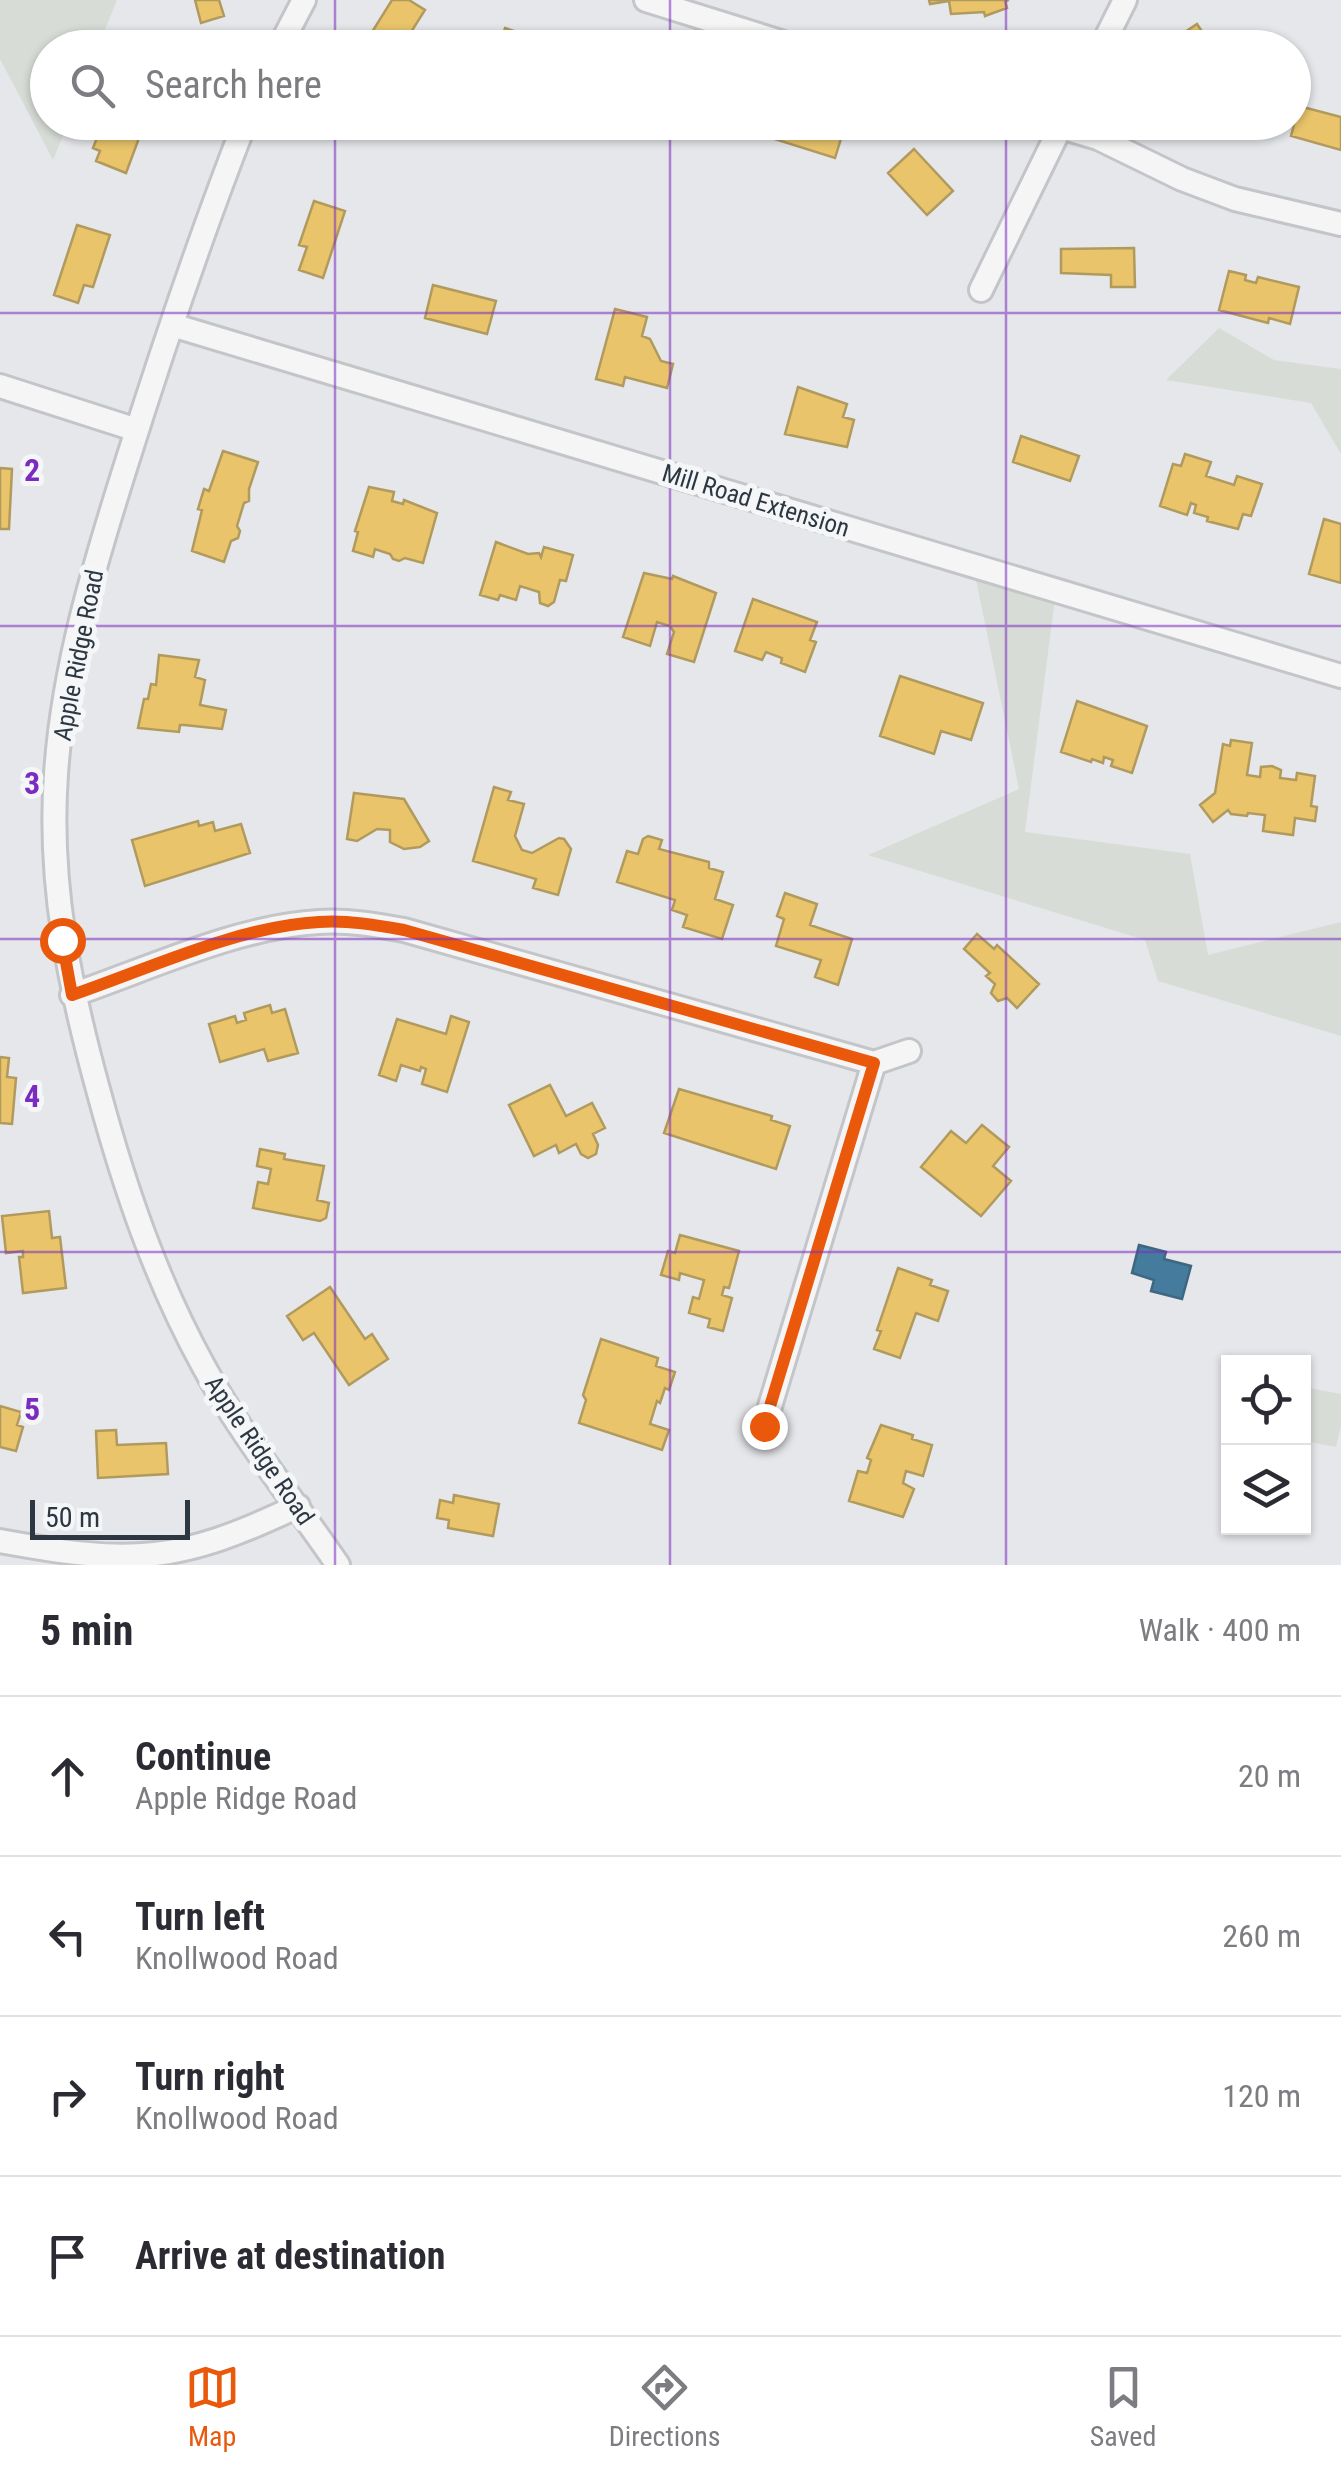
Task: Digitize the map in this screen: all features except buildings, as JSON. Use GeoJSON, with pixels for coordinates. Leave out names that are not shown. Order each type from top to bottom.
{"type":"FeatureCollection","features":[{"type":"Feature","properties":{"kind":"street"},"geometry":{"type":"LineString","coordinates":[[288,30],[304,0]]}},
{"type":"Feature","properties":{"kind":"street"},"geometry":{"type":"LineString","coordinates":[[646,0],[742,30]]}},
{"type":"Feature","properties":{"kind":"street"},"geometry":{"type":"LineString","coordinates":[[1110,30],[1125,0]]}},
{"type":"Feature","properties":{"kind":"street","name":"Apple Ridge Road"},"geometry":{"type":"LineString","coordinates":[[239,140],[172,325],[97,556],[62,719],[54,830],[58,904],[72,995],[121,1174],[144,1240],[172,1305],[240,1428],[338,1565]]}},
{"type":"Feature","properties":{"kind":"street"},"geometry":{"type":"LineString","coordinates":[[981,290],[1049,140]]}},
{"type":"Feature","properties":{"kind":"street"},"geometry":{"type":"LineString","coordinates":[[1102,140],[1235,199],[1341,224]]}},
{"type":"Feature","properties":{"kind":"street","name":"Mill Road Extension"},"geometry":{"type":"LineString","coordinates":[[172,325],[1341,676]]}},
{"type":"Feature","properties":{"kind":"street"},"geometry":{"type":"LineString","coordinates":[[0,386],[137,430]]}},
{"type":"Feature","properties":{"kind":"street"},"geometry":{"type":"LineString","coordinates":[[72,995],[248,934],[320,922],[363,923],[404,930],[874,1063],[909,1051]]}},
{"type":"Feature","properties":{"kind":"street"},"geometry":{"type":"LineString","coordinates":[[764,1426],[874,1063]]}},
{"type":"Feature","properties":{"kind":"street"},"geometry":{"type":"LineString","coordinates":[[0,1540],[79,1560],[152,1560],[222,1542],[298,1506]]}},
{"type":"Feature","properties":{"kind":"shaded area"},"geometry":{"type":"Polygon","coordinates":[[[0,0],[117,0],[105,30],[30,30],[30,116],[0,59],[0,0]]]}},
{"type":"Feature","properties":{"kind":"shaded area"},"geometry":{"type":"Polygon","coordinates":[[[43,140],[61,140],[53,160],[43,140]]]}},
{"type":"Feature","properties":{"kind":"shaded area"},"geometry":{"type":"Polygon","coordinates":[[[1219,328],[1274,360],[1341,369],[1341,454],[1311,403],[1166,380],[1219,328]]]}},
{"type":"Feature","properties":{"kind":"shaded area"},"geometry":{"type":"Polygon","coordinates":[[[973,565],[1056,590],[1025,832],[1190,854],[1208,955],[1341,922],[1341,1036],[1158,981],[1145,940],[868,855],[1019,789],[973,565]]]}},
{"type":"Feature","properties":{"kind":"shaded area"},"geometry":{"type":"Polygon","coordinates":[[[1311,1388],[1341,1394],[1341,1426],[1336,1447],[1311,1442],[1311,1388]]]}},
{"type":"Feature","properties":{"kind":"route"},"geometry":{"type":"LineString","coordinates":[[62,940],[72,995],[248,934],[320,922],[363,923],[404,930],[874,1063],[764,1426]]}}]}
